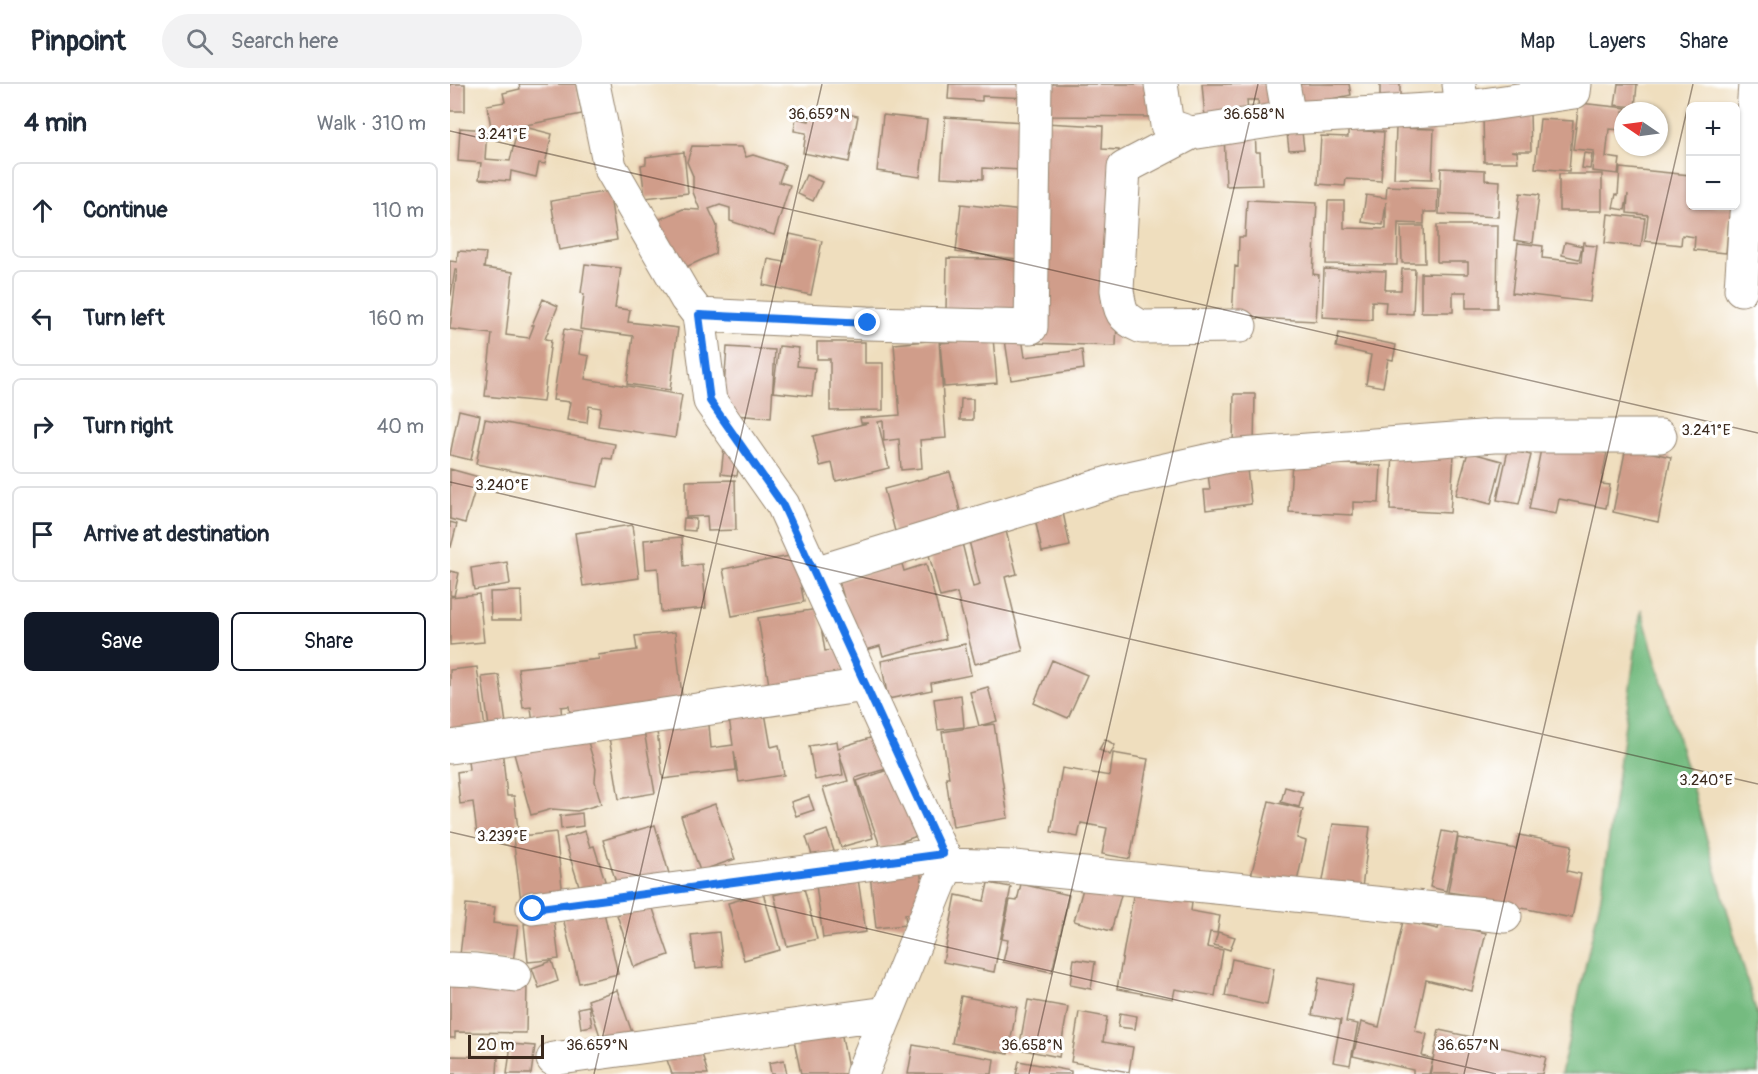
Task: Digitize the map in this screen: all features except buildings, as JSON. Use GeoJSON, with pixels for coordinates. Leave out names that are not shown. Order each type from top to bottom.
{"type":"FeatureCollection","features":[{"type":"Feature","properties":{"kind":"street"},"geometry":{"type":"LineString","coordinates":[[593,84],[610,167],[686,298],[699,315],[710,401],[783,505],[945,860],[862,1074]]}},
{"type":"Feature","properties":{"kind":"street"},"geometry":{"type":"LineString","coordinates":[[699,315],[868,323],[1031,327],[1035,84]]}},
{"type":"Feature","properties":{"kind":"street"},"geometry":{"type":"LineString","coordinates":[[1161,84],[1167,125],[1191,133]]}},
{"type":"Feature","properties":{"kind":"street"},"geometry":{"type":"LineString","coordinates":[[1283,84],[1289,118]]}},
{"type":"Feature","properties":{"kind":"street"},"geometry":{"type":"LineString","coordinates":[[1240,326],[1142,327],[1128,321],[1119,306],[1117,290],[1124,168],[1191,133],[1461,96],[1574,92],[1575,84]]}},
{"type":"Feature","properties":{"kind":"street"},"geometry":{"type":"LineString","coordinates":[[1741,289],[1755,84]]}},
{"type":"Feature","properties":{"kind":"street"},"geometry":{"type":"LineString","coordinates":[[814,573],[1115,481],[1228,456],[1494,436],[1660,436]]}},
{"type":"Feature","properties":{"kind":"street"},"geometry":{"type":"LineString","coordinates":[[450,747],[865,685]]}},
{"type":"Feature","properties":{"kind":"street"},"geometry":{"type":"LineString","coordinates":[[533,909],[945,860],[1505,916]]}},
{"type":"Feature","properties":{"kind":"street"},"geometry":{"type":"LineString","coordinates":[[450,969],[515,975]]}},
{"type":"Feature","properties":{"kind":"street"},"geometry":{"type":"LineString","coordinates":[[554,1059],[887,1013]]}},
{"type":"Feature","properties":{"kind":"green space"},"geometry":{"type":"Polygon","coordinates":[[[1641,609],[1758,1018],[1758,1074],[1561,1074],[1601,896],[1641,609]]]}},
{"type":"Feature","properties":{"kind":"route"},"geometry":{"type":"LineString","coordinates":[[533,909],[943,854],[783,505],[710,401],[699,315],[868,323]]}}]}
